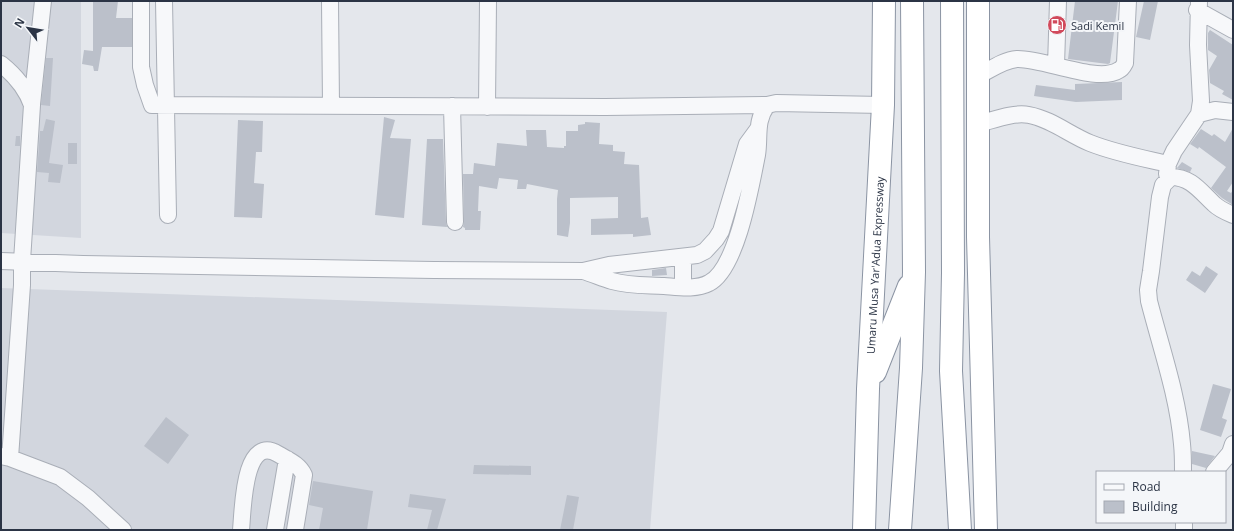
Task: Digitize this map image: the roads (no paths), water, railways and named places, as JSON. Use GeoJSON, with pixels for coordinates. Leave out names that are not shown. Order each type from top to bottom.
{"type":"FeatureCollection","features":[{"type":"Feature","properties":{"kind":"highway","name":"Umaru Musa Yar'Adua Expressway"},"geometry":{"type":"LineString","coordinates":[[864,530],[868,390],[883,105],[884,1]]}},
{"type":"Feature","properties":{"kind":"highway"},"geometry":{"type":"LineString","coordinates":[[901,1],[912,51]]}},
{"type":"Feature","properties":{"kind":"highway"},"geometry":{"type":"LineString","coordinates":[[900,530],[911,368],[914,272],[912,1]]}},
{"type":"Feature","properties":{"kind":"highway"},"geometry":{"type":"LineString","coordinates":[[952,1],[953,273],[951,371],[960,530]]}},
{"type":"Feature","properties":{"kind":"highway"},"geometry":{"type":"LineString","coordinates":[[952,58],[964,1]]}},
{"type":"Feature","properties":{"kind":"highway"},"geometry":{"type":"LineString","coordinates":[[978,1],[978,237],[986,530]]}},
{"type":"Feature","properties":{"kind":"highway"},"geometry":{"type":"LineString","coordinates":[[868,390],[914,272]]}},
{"type":"Feature","properties":{"kind":"highway"},"geometry":{"type":"LineString","coordinates":[[953,273],[982,380]]}},
{"type":"Feature","properties":{"kind":"street"},"geometry":{"type":"LineString","coordinates":[[44,1],[32,105],[22,261],[22,285],[6,457],[60,477],[88,498],[123,530]]}},
{"type":"Feature","properties":{"kind":"street"},"geometry":{"type":"LineString","coordinates":[[142,1],[141,67],[152,105],[487,107],[767,105],[776,103],[883,105]]}},
{"type":"Feature","properties":{"kind":"street"},"geometry":{"type":"LineString","coordinates":[[164,1],[168,215]]}},
{"type":"Feature","properties":{"kind":"street"},"geometry":{"type":"LineString","coordinates":[[330,1],[331,106]]}},
{"type":"Feature","properties":{"kind":"street"},"geometry":{"type":"LineString","coordinates":[[487,107],[488,1]]}},
{"type":"Feature","properties":{"kind":"street"},"geometry":{"type":"LineString","coordinates":[[1056,66],[1058,1]]}},
{"type":"Feature","properties":{"kind":"street"},"geometry":{"type":"LineString","coordinates":[[978,76],[1009,60],[1018,59],[1032,60],[1080,72],[1108,74],[1120,70],[1125,63],[1128,1]]}},
{"type":"Feature","properties":{"kind":"street"},"geometry":{"type":"LineString","coordinates":[[1198,6],[1233,30]]}},
{"type":"Feature","properties":{"kind":"street"},"geometry":{"type":"LineString","coordinates":[[1167,180],[1168,164],[1174,151],[1199,114],[1201,101],[1198,45],[1198,6]]}},
{"type":"Feature","properties":{"kind":"street"},"geometry":{"type":"LineString","coordinates":[[1,64],[19,81],[27,92],[32,105]]}},
{"type":"Feature","properties":{"kind":"street"},"geometry":{"type":"LineString","coordinates":[[584,270],[612,281],[637,285],[683,287],[701,286],[710,283],[728,262],[742,222],[759,146],[758,129],[762,112],[767,105]]}},
{"type":"Feature","properties":{"kind":"street"},"geometry":{"type":"LineString","coordinates":[[452,106],[455,222]]}},
{"type":"Feature","properties":{"kind":"street"},"geometry":{"type":"LineString","coordinates":[[1199,114],[1215,110],[1233,112]]}},
{"type":"Feature","properties":{"kind":"street"},"geometry":{"type":"LineString","coordinates":[[978,124],[1012,115],[1028,115],[1046,120],[1090,143],[1109,150],[1168,164]]}},
{"type":"Feature","properties":{"kind":"street"},"geometry":{"type":"LineString","coordinates":[[1,261],[83,264],[434,270],[584,270],[609,265],[683,258],[697,255],[705,251],[716,240],[721,231],[747,144],[758,129]]}},
{"type":"Feature","properties":{"kind":"street"},"geometry":{"type":"LineString","coordinates":[[1184,471],[1182,444],[1177,412],[1169,374],[1149,301],[1148,290],[1163,184],[1171,177],[1178,177],[1190,181],[1214,204],[1223,211],[1233,215]]}},
{"type":"Feature","properties":{"kind":"street"},"geometry":{"type":"LineString","coordinates":[[683,258],[683,287]]}},
{"type":"Feature","properties":{"kind":"street"},"geometry":{"type":"LineString","coordinates":[[637,263],[637,285]]}},
{"type":"Feature","properties":{"kind":"street"},"geometry":{"type":"LineString","coordinates":[[1215,471],[1230,453],[1233,444]]}},
{"type":"Feature","properties":{"kind":"street"},"geometry":{"type":"LineString","coordinates":[[241,530],[246,478],[250,464],[261,451],[267,449],[272,450],[296,464],[302,470],[304,475],[295,530]]}},
{"type":"Feature","properties":{"kind":"street"},"geometry":{"type":"LineString","coordinates":[[275,530],[287,459]]}},
{"type":"Feature","properties":{"kind":"place","name":"Sadi Kemil"},"geometry":{"type":"Point","coordinates":[1057,25]}}]}
